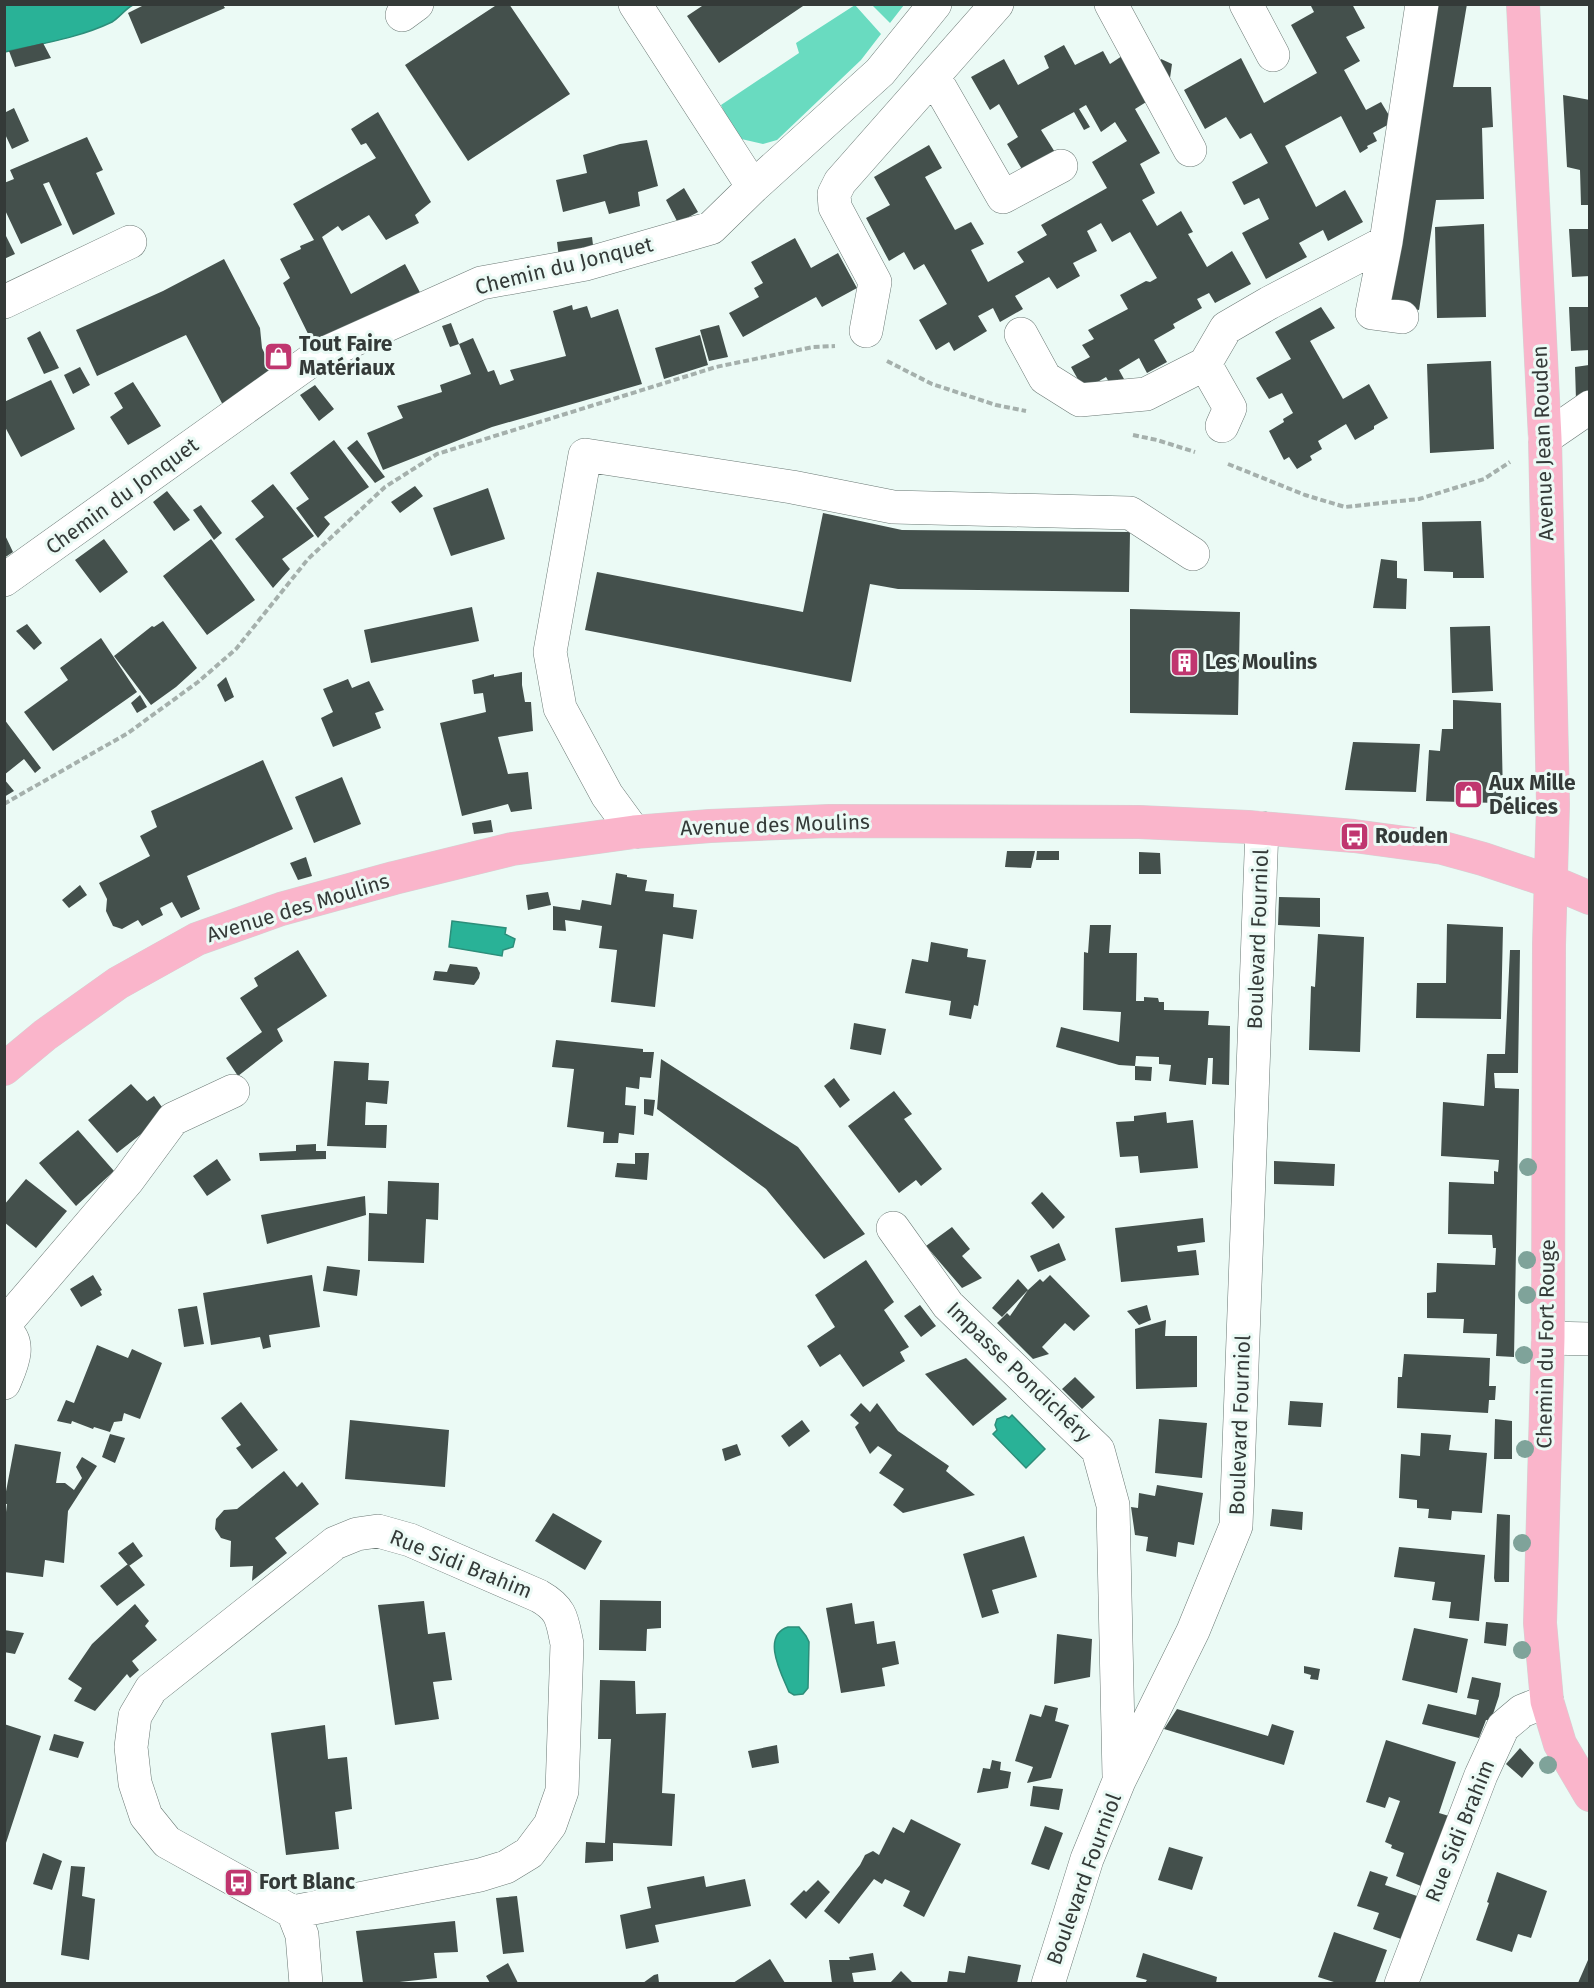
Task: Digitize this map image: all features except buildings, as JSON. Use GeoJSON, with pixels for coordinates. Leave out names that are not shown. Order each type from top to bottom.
{"type":"FeatureCollection","features":[{"type":"Feature","properties":{"kind":"main road","name":"Avenue Jean Rouden"},"geometry":{"type":"LineString","coordinates":[[1523,4],[1545,438],[1553,804],[1552,882]]}},
{"type":"Feature","properties":{"kind":"main road","name":"Avenue des Moulins"},"geometry":{"type":"LineString","coordinates":[[4,1069],[45,1035],[118,983],[197,939],[281,909],[501,851],[634,832],[830,821],[1138,822],[1262,828],[1354,836],[1443,848],[1552,882],[1590,898]]}},
{"type":"Feature","properties":{"kind":"main road","name":"Chemin du Fort Rouge"},"geometry":{"type":"LineString","coordinates":[[1552,882],[1549,945],[1548,1338],[1540,1623],[1547,1701],[1560,1744],[1590,1795]]}},
{"type":"Feature","properties":{"kind":"street"},"geometry":{"type":"LineString","coordinates":[[635,4],[753,187]]}},
{"type":"Feature","properties":{"kind":"street","name":"Chemin du Jonquet"},"geometry":{"type":"LineString","coordinates":[[4,580],[316,357],[481,283],[586,264],[711,228],[880,72],[935,4]]}},
{"type":"Feature","properties":{"kind":"street"},"geometry":{"type":"LineString","coordinates":[[866,331],[875,282],[835,207],[834,194],[840,182],[997,4]]}},
{"type":"Feature","properties":{"kind":"street"},"geometry":{"type":"LineString","coordinates":[[1111,4],[1190,150]]}},
{"type":"Feature","properties":{"kind":"street"},"geometry":{"type":"LineString","coordinates":[[1246,4],[1273,55]]}},
{"type":"Feature","properties":{"kind":"street"},"geometry":{"type":"LineString","coordinates":[[1402,317],[1372,313],[1386,242],[1422,4]]}},
{"type":"Feature","properties":{"kind":"street"},"geometry":{"type":"LineString","coordinates":[[934,77],[1003,197],[1061,166]]}},
{"type":"Feature","properties":{"kind":"street"},"geometry":{"type":"LineString","coordinates":[[4,302],[130,242]]}},
{"type":"Feature","properties":{"kind":"street"},"geometry":{"type":"LineString","coordinates":[[1021,334],[1045,378],[1080,399],[1146,394],[1205,364],[1226,328],[1386,242]]}},
{"type":"Feature","properties":{"kind":"street"},"geometry":{"type":"LineString","coordinates":[[1205,364],[1230,408],[1221,426]]}},
{"type":"Feature","properties":{"kind":"street"},"geometry":{"type":"LineString","coordinates":[[1545,438],[1590,407]]}},
{"type":"Feature","properties":{"kind":"street"},"geometry":{"type":"LineString","coordinates":[[634,832],[607,795],[560,708],[550,652],[585,455],[792,487],[893,507],[1130,513],[1193,554]]}},
{"type":"Feature","properties":{"kind":"street","name":"Boulevard Fourniol"},"geometry":{"type":"LineString","coordinates":[[1048,1983],[1087,1859],[1119,1781],[1193,1631],[1236,1526],[1262,828]]}},
{"type":"Feature","properties":{"kind":"street"},"geometry":{"type":"LineString","coordinates":[[4,1325],[128,1180],[173,1119],[233,1091]]}},
{"type":"Feature","properties":{"kind":"street","name":"Impasse Pondichéry"},"geometry":{"type":"LineString","coordinates":[[893,1228],[948,1305],[1098,1450],[1113,1505],[1119,1781]]}},
{"type":"Feature","properties":{"kind":"street"},"geometry":{"type":"LineString","coordinates":[[4,1330],[11,1335],[15,1345],[12,1363],[4,1383]]}},
{"type":"Feature","properties":{"kind":"street"},"geometry":{"type":"LineString","coordinates":[[1548,1338],[1590,1339]]}},
{"type":"Feature","properties":{"kind":"street","name":"Rue Sidi Brahim"},"geometry":{"type":"LineString","coordinates":[[378,1531],[410,1540],[539,1596],[554,1605],[563,1623],[567,1644],[562,1791],[550,1825],[529,1853],[506,1867],[480,1875],[293,1912],[167,1842],[146,1816],[135,1783],[131,1747],[135,1716],[151,1689],[335,1544],[357,1534],[378,1531]]}},
{"type":"Feature","properties":{"kind":"street","name":"Rue Sidi Brahim"},"geometry":{"type":"LineString","coordinates":[[1401,1983],[1481,1775],[1503,1727],[1522,1711],[1547,1701]]}},
{"type":"Feature","properties":{"kind":"street"},"geometry":{"type":"LineString","coordinates":[[293,1912],[302,1935],[306,1983]]}},
{"type":"Feature","properties":{"kind":"shaded area"},"geometry":{"type":"Polygon","coordinates":[[[5,5],[133,5],[112,22],[99,28],[5,52],[5,5]]]}},
{"type":"Feature","properties":{"kind":"shaded area"},"geometry":{"type":"Polygon","coordinates":[[[855,5],[881,34],[861,60],[777,140],[763,144],[737,138],[721,105],[799,53],[796,43],[855,5]]]}},
{"type":"Feature","properties":{"kind":"shaded area"},"geometry":{"type":"Polygon","coordinates":[[[872,5],[904,5],[890,23],[872,5]]]}},
{"type":"Feature","properties":{"kind":"shaded area"},"geometry":{"type":"Polygon","coordinates":[[[452,921],[506,928],[505,934],[515,939],[513,947],[503,950],[502,956],[449,947],[452,921]]]}},
{"type":"Feature","properties":{"kind":"shaded area"},"geometry":{"type":"Polygon","coordinates":[[[1012,1415],[1045,1449],[1026,1468],[993,1434],[997,1430],[995,1425],[997,1419],[1005,1416],[1009,1418],[1012,1415]]]}},
{"type":"Feature","properties":{"kind":"shaded area"},"geometry":{"type":"Polygon","coordinates":[[[788,1627],[799,1627],[809,1642],[808,1688],[803,1694],[794,1695],[789,1692],[775,1656],[776,1638],[788,1627]]]}},
{"type":"Feature","properties":{"kind":"place","name":"Tout Faire Matériaux"},"geometry":{"type":"Point","coordinates":[278,356]}},
{"type":"Feature","properties":{"kind":"place","name":"Les Moulins"},"geometry":{"type":"Point","coordinates":[1184,662]}},
{"type":"Feature","properties":{"kind":"place","name":"Aux Mille Délices"},"geometry":{"type":"Point","coordinates":[1468,795]}},
{"type":"Feature","properties":{"kind":"place","name":"Rouden"},"geometry":{"type":"Point","coordinates":[1354,836]}},
{"type":"Feature","properties":{"kind":"place","name":"Fort Blanc"},"geometry":{"type":"Point","coordinates":[238,1882]}}]}
